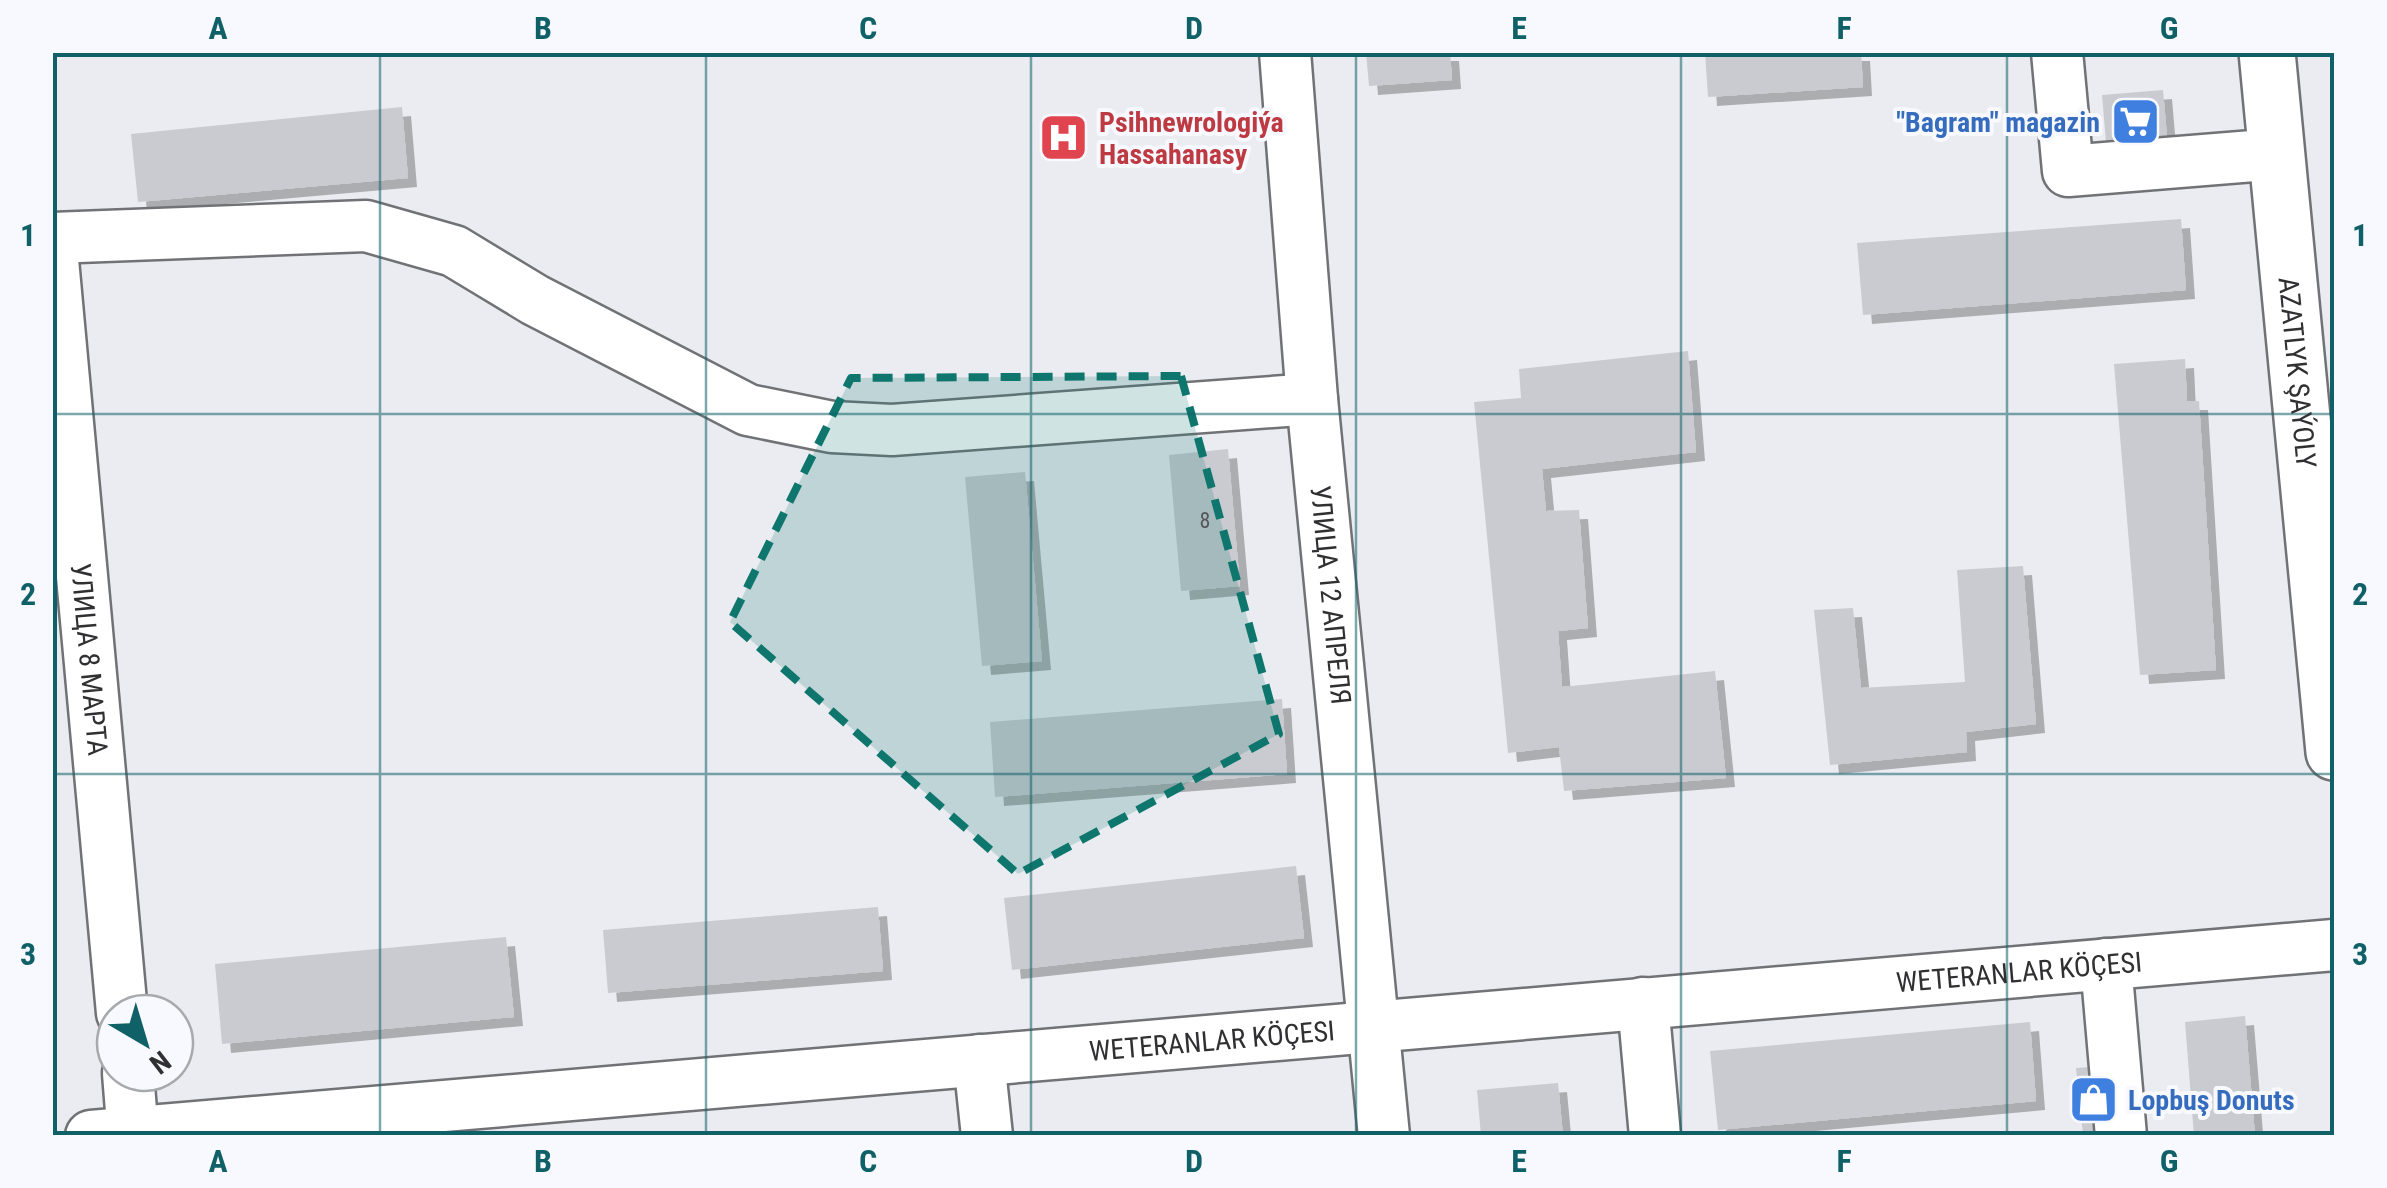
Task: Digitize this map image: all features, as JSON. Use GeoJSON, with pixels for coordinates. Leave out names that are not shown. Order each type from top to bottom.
{"type":"FeatureCollection","features":[{"type":"Feature","properties":{"kind":"main road","name":"AZATLYK ŞAÝOLY"},"geometry":{"type":"LineString","coordinates":[[2267,52],[2334,752]]}},
{"type":"Feature","properties":{"kind":"street","name":"УЛИЦА 12 АПРЕЛЯ"},"geometry":{"type":"LineString","coordinates":[[1285,52],[1312,399],[1384,1136]]}},
{"type":"Feature","properties":{"kind":"street"},"geometry":{"type":"LineString","coordinates":[[2057,52],[2068,171],[2278,154]]}},
{"type":"Feature","properties":{"kind":"street"},"geometry":{"type":"LineString","coordinates":[[52,238],[366,226],[454,251],[534,300],[748,410],[832,427],[892,430],[1312,399]]}},
{"type":"Feature","properties":{"kind":"street","name":"УЛИЦА 8 МАРТА"},"geometry":{"type":"LineString","coordinates":[[52,249],[120,993]]}},
{"type":"Feature","properties":{"kind":"street","name":"WETERANLAR KÖÇESI"},"geometry":{"type":"LineString","coordinates":[[119,1134],[522,1117],[979,1060],[2334,945]]}},
{"type":"Feature","properties":{"kind":"street"},"geometry":{"type":"LineString","coordinates":[[2106,964],[2121,1136]]}},
{"type":"Feature","properties":{"kind":"street"},"geometry":{"type":"LineString","coordinates":[[1643,1003],[1656,1136]]}},
{"type":"Feature","properties":{"kind":"street"},"geometry":{"type":"LineString","coordinates":[[979,1060],[987,1136]]}},
{"type":"Feature","properties":{"kind":"street"},"geometry":{"type":"LineString","coordinates":[[119,1134],[125,1093]]}},
{"type":"Feature","properties":{"kind":"highlighted area"},"geometry":{"type":"Polygon","coordinates":[[[1181,376],[1279,734],[1018,874],[730,622],[851,378],[1181,376]]]}},
{"type":"Feature","properties":{"kind":"building"},"geometry":{"type":"Polygon","coordinates":[[[1366,52],[1450,52],[1452,80],[1369,86],[1366,52]]]}},
{"type":"Feature","properties":{"kind":"building"},"geometry":{"type":"Polygon","coordinates":[[[1705,52],[1861,52],[1863,87],[1708,97],[1705,52]]]}},
{"type":"Feature","properties":{"kind":"building","name":"\"Bagram\" magazin"},"geometry":{"type":"Polygon","coordinates":[[[2163,90],[2168,149],[2107,154],[2102,95],[2163,90]]]}},
{"type":"Feature","properties":{"kind":"building"},"geometry":{"type":"Polygon","coordinates":[[[402,107],[408,178],[138,202],[131,134],[402,107]]]}},
{"type":"Feature","properties":{"kind":"building"},"geometry":{"type":"Polygon","coordinates":[[[2181,219],[2186,290],[1863,315],[1857,243],[2181,219]]]}},
{"type":"Feature","properties":{"kind":"building"},"geometry":{"type":"Polygon","coordinates":[[[1688,351],[1696,452],[1542,469],[1546,511],[1579,510],[1588,628],[1558,631],[1562,687],[1715,671],[1726,778],[1564,791],[1559,747],[1508,753],[1474,402],[1521,398],[1519,369],[1688,351]]]}},
{"type":"Feature","properties":{"kind":"building"},"geometry":{"type":"Polygon","coordinates":[[[2185,359],[2187,401],[2199,401],[2216,670],[2140,675],[2114,364],[2185,359]]]}},
{"type":"Feature","properties":{"kind":"building"},"geometry":{"type":"Polygon","coordinates":[[[1228,449],[1240,586],[1181,591],[1169,455],[1228,449]]]}},
{"type":"Feature","properties":{"kind":"building"},"geometry":{"type":"Polygon","coordinates":[[[1025,472],[1042,661],[982,666],[965,477],[1025,472]]]}},
{"type":"Feature","properties":{"kind":"building"},"geometry":{"type":"Polygon","coordinates":[[[2023,566],[2036,724],[1966,732],[1967,752],[1830,765],[1814,610],[1853,608],[1861,688],[1965,682],[1957,570],[2023,566]]]}},
{"type":"Feature","properties":{"kind":"building"},"geometry":{"type":"Polygon","coordinates":[[[1282,699],[1287,774],[995,797],[990,722],[1282,699]]]}},
{"type":"Feature","properties":{"kind":"building"},"geometry":{"type":"Polygon","coordinates":[[[1296,866],[1304,938],[1012,970],[1004,898],[1296,866]]]}},
{"type":"Feature","properties":{"kind":"building"},"geometry":{"type":"Polygon","coordinates":[[[878,907],[883,971],[608,993],[603,930],[878,907]]]}},
{"type":"Feature","properties":{"kind":"building"},"geometry":{"type":"Polygon","coordinates":[[[506,937],[514,1017],[222,1044],[215,964],[506,937]]]}},
{"type":"Feature","properties":{"kind":"building"},"geometry":{"type":"Polygon","coordinates":[[[2245,1016],[2255,1136],[2194,1136],[2185,1022],[2245,1016]]]}},
{"type":"Feature","properties":{"kind":"building"},"geometry":{"type":"Polygon","coordinates":[[[2030,1022],[2036,1101],[1718,1130],[1710,1051],[2030,1022]]]}},
{"type":"Feature","properties":{"kind":"building","name":"Lopbuş Donuts"},"geometry":{"type":"Polygon","coordinates":[[[2103,1066],[2108,1132],[2083,1134],[2076,1068],[2103,1066]]]}},
{"type":"Feature","properties":{"kind":"building"},"geometry":{"type":"Polygon","coordinates":[[[1558,1083],[1563,1136],[1481,1136],[1477,1090],[1558,1083]]]}},
{"type":"Feature","properties":{"kind":"place","name":"\"Bagram\" magazin"},"geometry":{"type":"Point","coordinates":[2135,122]}},
{"type":"Feature","properties":{"kind":"place","name":"Psihnewrologiýa Hassahanasy"},"geometry":{"type":"Point","coordinates":[1064,138]}},
{"type":"Feature","properties":{"kind":"place","name":"Lopbuş Donuts"},"geometry":{"type":"Point","coordinates":[2093,1100]}}]}
